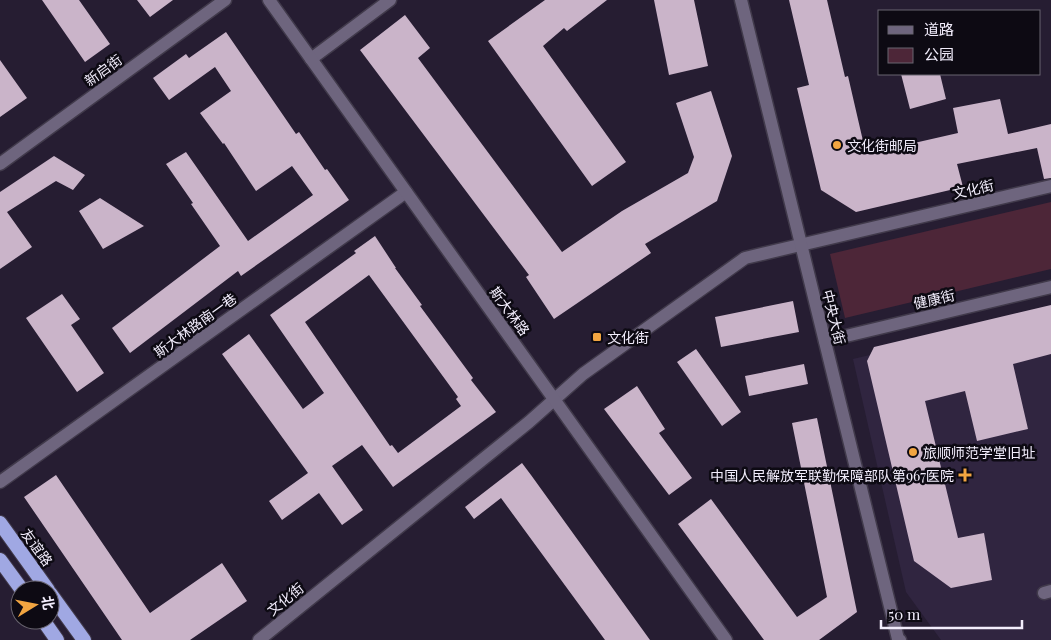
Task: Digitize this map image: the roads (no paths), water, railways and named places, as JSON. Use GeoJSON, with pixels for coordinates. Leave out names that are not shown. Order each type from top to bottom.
{"type":"FeatureCollection","features":[{"type":"Feature","properties":{"kind":"highway","name":"友谊路"},"geometry":{"type":"LineString","coordinates":[[0,523],[41,580]]}},
{"type":"Feature","properties":{"kind":"highway"},"geometry":{"type":"LineString","coordinates":[[0,560],[15,580]]}},
{"type":"Feature","properties":{"kind":"highway","name":"友谊路"},"geometry":{"type":"LineString","coordinates":[[60,606],[84,640]]}},
{"type":"Feature","properties":{"kind":"street","name":"新启街"},"geometry":{"type":"LineString","coordinates":[[0,164],[224,0]]}},
{"type":"Feature","properties":{"kind":"street","name":"斯大林路"},"geometry":{"type":"LineString","coordinates":[[269,0],[726,640]]}},
{"type":"Feature","properties":{"kind":"street"},"geometry":{"type":"LineString","coordinates":[[311,58],[390,0]]}},
{"type":"Feature","properties":{"kind":"street","name":"中央大街"},"geometry":{"type":"LineString","coordinates":[[741,0],[898,640]]}},
{"type":"Feature","properties":{"kind":"street","name":"文化街"},"geometry":{"type":"LineString","coordinates":[[259,640],[522,428],[583,374],[745,258],[1051,186]]}},
{"type":"Feature","properties":{"kind":"street","name":"斯大林路南一巷"},"geometry":{"type":"LineString","coordinates":[[0,482],[406,192]]}},
{"type":"Feature","properties":{"kind":"street","name":"健康街"},"geometry":{"type":"LineString","coordinates":[[825,341],[1051,287]]}},
{"type":"Feature","properties":{"kind":"place","name":"文化街邮局"},"geometry":{"type":"Point","coordinates":[837,145]}},
{"type":"Feature","properties":{"kind":"place","name":"文化街"},"geometry":{"type":"Point","coordinates":[597,337]}},
{"type":"Feature","properties":{"kind":"place","name":"旅顺师范学堂旧址"},"geometry":{"type":"Point","coordinates":[913,452]}},
{"type":"Feature","properties":{"kind":"place","name":"中国人民解放军联勤保障部队第967医院"},"geometry":{"type":"Point","coordinates":[965,475]}}]}
